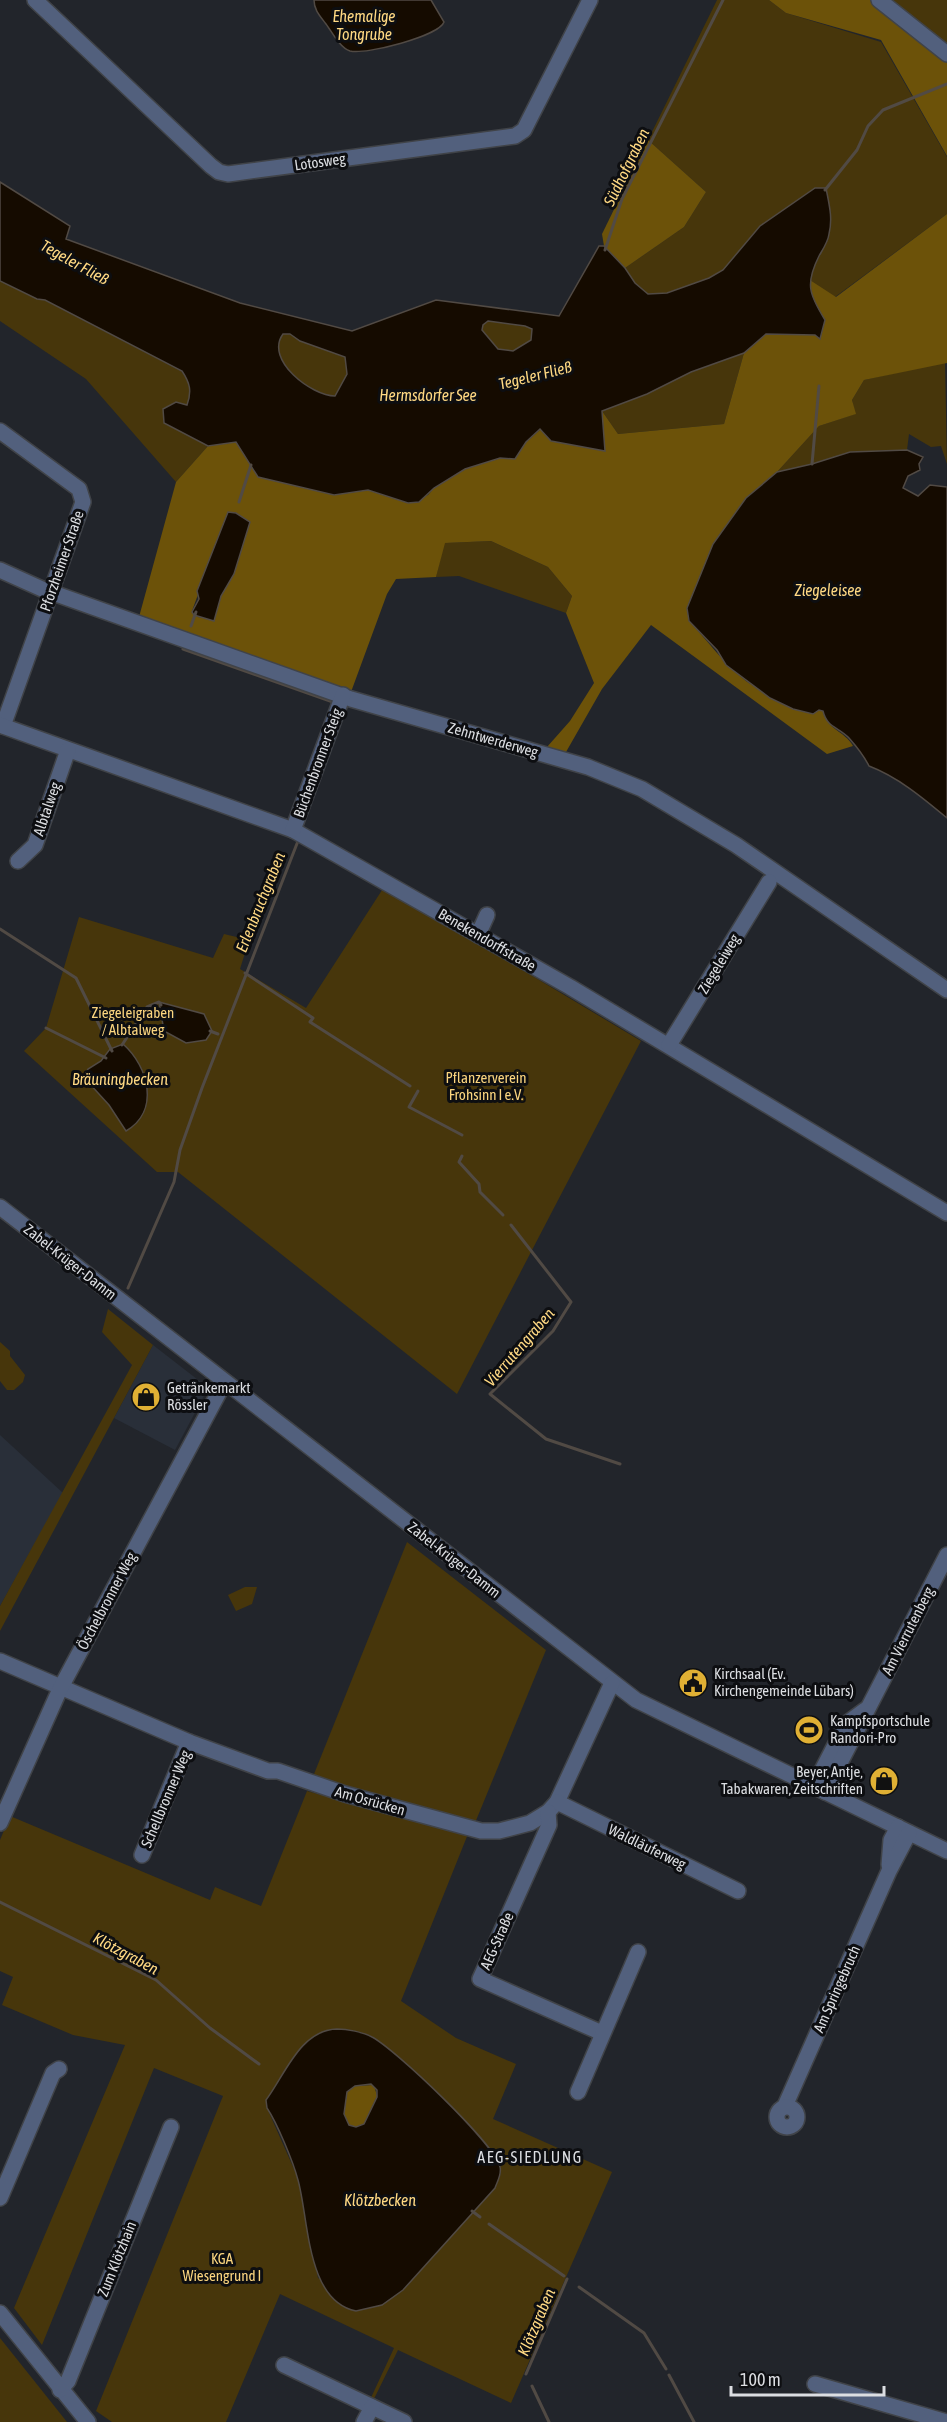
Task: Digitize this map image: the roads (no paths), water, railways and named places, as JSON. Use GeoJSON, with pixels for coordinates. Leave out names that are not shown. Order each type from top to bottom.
{"type":"FeatureCollection","features":[{"type":"Feature","properties":{"kind":"street","name":"Lotosweg"},"geometry":{"type":"LineString","coordinates":[[35,0],[211,165],[219,172],[228,174],[514,136],[524,130],[528,123],[590,0]]}},
{"type":"Feature","properties":{"kind":"street"},"geometry":{"type":"LineString","coordinates":[[879,0],[947,54]]}},
{"type":"Feature","properties":{"kind":"street","name":"Pforzheimer Straße"},"geometry":{"type":"LineString","coordinates":[[0,431],[79,489],[82,495],[82,502],[51,592],[2,725]]}},
{"type":"Feature","properties":{"kind":"street","name":"Zehntwerderweg"},"geometry":{"type":"LineString","coordinates":[[0,570],[51,592],[343,695],[588,767],[642,789],[736,844],[947,990]]}},
{"type":"Feature","properties":{"kind":"street","name":"Büchenbronner Steig"},"geometry":{"type":"LineString","coordinates":[[293,830],[343,695]]}},
{"type":"Feature","properties":{"kind":"street","name":"Benekendorffstraße"},"geometry":{"type":"LineString","coordinates":[[2,725],[293,830],[669,1045],[947,1213]]}},
{"type":"Feature","properties":{"kind":"street","name":"Albtalweg"},"geometry":{"type":"LineString","coordinates":[[18,861],[35,845],[68,750]]}},
{"type":"Feature","properties":{"kind":"street","name":"Ziegeleiweg"},"geometry":{"type":"LineString","coordinates":[[669,1045],[769,882]]}},
{"type":"Feature","properties":{"kind":"street"},"geometry":{"type":"LineString","coordinates":[[477,935],[487,915]]}},
{"type":"Feature","properties":{"kind":"street","name":"Zabel-Krüger-Damm"},"geometry":{"type":"LineString","coordinates":[[0,1207],[224,1383],[636,1700],[947,1851]]}},
{"type":"Feature","properties":{"kind":"street","name":"Öschelbronner Weg"},"geometry":{"type":"LineString","coordinates":[[0,1823],[60,1689],[224,1383]]}},
{"type":"Feature","properties":{"kind":"street","name":"Am Vierrutenberg"},"geometry":{"type":"LineString","coordinates":[[820,1789],[868,1707],[947,1555]]}},
{"type":"Feature","properties":{"kind":"street","name":"Am Osrücken"},"geometry":{"type":"LineString","coordinates":[[0,1661],[60,1689],[189,1742],[268,1771],[278,1771],[345,1794],[481,1831],[516,1828],[552,1807]]}},
{"type":"Feature","properties":{"kind":"street"},"geometry":{"type":"LineString","coordinates":[[552,1807],[612,1683]]}},
{"type":"Feature","properties":{"kind":"street","name":"Schellbronner Weg"},"geometry":{"type":"LineString","coordinates":[[142,1855],[189,1742]]}},
{"type":"Feature","properties":{"kind":"street","name":"Waldläuferweg"},"geometry":{"type":"LineString","coordinates":[[552,1807],[738,1892]]}},
{"type":"Feature","properties":{"kind":"street","name":"AEG-Straße"},"geometry":{"type":"LineString","coordinates":[[552,1807],[549,1825],[480,1979],[602,2033]]}},
{"type":"Feature","properties":{"kind":"street","name":"Am Springebruch"},"geometry":{"type":"LineString","coordinates":[[785,2106],[889,1871],[903,1830]]}},
{"type":"Feature","properties":{"kind":"street"},"geometry":{"type":"LineString","coordinates":[[578,2092],[638,1952]]}},
{"type":"Feature","properties":{"kind":"street"},"geometry":{"type":"LineString","coordinates":[[0,2198],[53,2073],[59,2068]]}},
{"type":"Feature","properties":{"kind":"street","name":"Zum Klötzhain"},"geometry":{"type":"LineString","coordinates":[[60,2390],[68,2381],[171,2127]]}},
{"type":"Feature","properties":{"kind":"street"},"geometry":{"type":"LineString","coordinates":[[0,2313],[88,2422]]}},
{"type":"Feature","properties":{"kind":"street"},"geometry":{"type":"LineString","coordinates":[[284,2365],[404,2422]]}},
{"type":"Feature","properties":{"kind":"street"},"geometry":{"type":"LineString","coordinates":[[815,2384],[947,2422]]}},
{"type":"Feature","properties":{"kind":"street"},"geometry":{"type":"LineString","coordinates":[[364,2422],[372,2407]]}},
{"type":"Feature","properties":{"kind":"water","name":"Ehemalige Tongrube"},"geometry":{"type":"Polygon","coordinates":[[[314,0],[431,0],[444,22],[429,33],[401,43],[371,50],[350,51],[340,43],[320,16],[314,0]]]}},
{"type":"Feature","properties":{"kind":"water","name":"Hermsdorfer See"},"geometry":{"type":"Polygon","coordinates":[[[0,182],[70,226],[66,239],[240,303],[352,331],[436,300],[559,316],[599,246],[604,246],[625,268],[635,283],[648,294],[667,293],[709,278],[723,270],[760,226],[815,188],[826,188],[831,217],[828,240],[815,266],[811,282],[812,296],[825,320],[820,339],[815,335],[766,334],[744,353],[691,372],[647,394],[602,411],[605,451],[551,441],[540,429],[526,442],[515,459],[500,458],[465,469],[434,488],[419,502],[408,503],[368,490],[334,495],[258,477],[236,442],[208,446],[164,423],[163,409],[176,402],[187,405],[189,387],[182,371],[45,300],[37,299],[0,281],[0,182]],[[488,321],[483,325],[482,330],[498,349],[513,351],[531,340],[532,329],[488,321]],[[283,334],[279,344],[280,355],[285,365],[293,375],[314,390],[335,396],[347,374],[345,357],[300,341],[290,334],[283,334]]]}},
{"type":"Feature","properties":{"kind":"water","name":"Ziegeleisee"},"geometry":{"type":"Polygon","coordinates":[[[907,450],[923,457],[919,464],[920,470],[908,476],[903,488],[918,496],[930,485],[947,487],[947,818],[900,782],[869,766],[849,738],[827,721],[823,711],[819,710],[813,714],[793,709],[770,698],[726,665],[717,650],[689,621],[687,608],[713,544],[746,498],[777,472],[850,452],[907,450]]]}},
{"type":"Feature","properties":{"kind":"water"},"geometry":{"type":"Polygon","coordinates":[[[228,512],[236,513],[250,522],[234,574],[221,596],[214,621],[194,615],[192,612],[199,599],[197,591],[228,512]]]}},
{"type":"Feature","properties":{"kind":"water"},"geometry":{"type":"Polygon","coordinates":[[[159,1002],[204,1014],[212,1031],[206,1040],[186,1043],[164,1031],[159,1002]]]}},
{"type":"Feature","properties":{"kind":"water","name":"Bräuningbecken"},"geometry":{"type":"Polygon","coordinates":[[[123,1044],[139,1064],[147,1089],[144,1112],[126,1131],[109,1105],[88,1082],[86,1073],[88,1069],[101,1061],[110,1049],[123,1044]]]}},
{"type":"Feature","properties":{"kind":"water","name":"Klötzbecken"},"geometry":{"type":"Polygon","coordinates":[[[337,2029],[355,2031],[368,2035],[384,2045],[421,2077],[463,2119],[494,2155],[500,2167],[500,2175],[495,2188],[403,2290],[382,2305],[356,2311],[340,2304],[327,2292],[319,2275],[312,2256],[296,2172],[280,2132],[267,2108],[266,2100],[303,2045],[324,2031],[337,2029]],[[371,2084],[355,2086],[347,2092],[344,2114],[349,2125],[356,2127],[364,2124],[377,2097],[377,2090],[371,2084]]]}},
{"type":"Feature","properties":{"kind":"waterway","name":"Südhofgraben"},"geometry":{"type":"LineString","coordinates":[[605,250],[622,199],[723,0]]}},
{"type":"Feature","properties":{"kind":"waterway","name":"Tegeler Fließ"},"geometry":{"type":"LineString","coordinates":[[825,190],[857,150],[868,126],[883,110],[947,84]]}},
{"type":"Feature","properties":{"kind":"waterway"},"geometry":{"type":"LineString","coordinates":[[812,464],[819,386]]}},
{"type":"Feature","properties":{"kind":"waterway"},"geometry":{"type":"LineString","coordinates":[[239,502],[251,465]]}},
{"type":"Feature","properties":{"kind":"waterway"},"geometry":{"type":"LineString","coordinates":[[191,626],[196,612]]}},
{"type":"Feature","properties":{"kind":"waterway"},"geometry":{"type":"LineString","coordinates":[[185,645],[183,649],[333,702]]}},
{"type":"Feature","properties":{"kind":"waterway","name":"Erlenbruchgraben"},"geometry":{"type":"LineString","coordinates":[[128,1288],[174,1182],[180,1150],[202,1088],[298,841]]}},
{"type":"Feature","properties":{"kind":"waterway"},"geometry":{"type":"LineString","coordinates":[[0,929],[76,978],[112,1051]]}},
{"type":"Feature","properties":{"kind":"waterway","name":"Vierrutengraben"},"geometry":{"type":"LineString","coordinates":[[245,973],[313,1018],[310,1022],[410,1086]]}},
{"type":"Feature","properties":{"kind":"waterway"},"geometry":{"type":"LineString","coordinates":[[122,1045],[147,1007],[159,1002],[161,1005]]}},
{"type":"Feature","properties":{"kind":"waterway"},"geometry":{"type":"LineString","coordinates":[[46,1028],[106,1058]]}},
{"type":"Feature","properties":{"kind":"waterway"},"geometry":{"type":"LineString","coordinates":[[210,1031],[218,1034]]}},
{"type":"Feature","properties":{"kind":"waterway","name":"Vierrutengraben"},"geometry":{"type":"LineString","coordinates":[[418,1091],[409,1107],[462,1135]]}},
{"type":"Feature","properties":{"kind":"waterway","name":"Vierrutengraben"},"geometry":{"type":"LineString","coordinates":[[462,1156],[459,1162],[479,1184],[480,1192],[503,1215]]}},
{"type":"Feature","properties":{"kind":"waterway","name":"Vierrutengraben"},"geometry":{"type":"LineString","coordinates":[[511,1225],[571,1302],[553,1331],[490,1394],[546,1439],[620,1464]]}},
{"type":"Feature","properties":{"kind":"waterway","name":"Klötzgraben"},"geometry":{"type":"LineString","coordinates":[[0,1902],[156,1980],[210,2028],[259,2064]]}},
{"type":"Feature","properties":{"kind":"waterway","name":"Klötzgraben"},"geometry":{"type":"LineString","coordinates":[[472,2211],[480,2217]]}},
{"type":"Feature","properties":{"kind":"waterway","name":"Klötzgraben"},"geometry":{"type":"LineString","coordinates":[[489,2224],[564,2276]]}},
{"type":"Feature","properties":{"kind":"waterway","name":"Klötzgraben"},"geometry":{"type":"LineString","coordinates":[[526,2374],[567,2279]]}},
{"type":"Feature","properties":{"kind":"waterway","name":"Klötzgraben"},"geometry":{"type":"LineString","coordinates":[[579,2287],[644,2333],[666,2369]]}},
{"type":"Feature","properties":{"kind":"waterway","name":"Klötzgraben"},"geometry":{"type":"LineString","coordinates":[[669,2375],[694,2422]]}},
{"type":"Feature","properties":{"kind":"waterway","name":"Klötzgraben"},"geometry":{"type":"LineString","coordinates":[[532,2386],[549,2422]]}},
{"type":"Feature","properties":{"kind":"place","name":"Getränkemarkt Rössler"},"geometry":{"type":"Point","coordinates":[146,1397]}},
{"type":"Feature","properties":{"kind":"place","name":"Kirchsaal (Ev. Kirchengemeinde Lübars)"},"geometry":{"type":"Point","coordinates":[693,1683]}},
{"type":"Feature","properties":{"kind":"place","name":"Kampfsportschule Randori-Pro"},"geometry":{"type":"Point","coordinates":[809,1730]}},
{"type":"Feature","properties":{"kind":"place","name":"Beyer, Antje, Tabakwaren, Zeitschriften"},"geometry":{"type":"Point","coordinates":[884,1781]}},
{"type":"Feature","properties":{"kind":"district","name":"AEG-SIEDLUNG"},"geometry":{"type":"Point","coordinates":[530,2157]}},
{"type":"Feature","properties":{"kind":"park label","name":"Ziegeleigraben / Albtalweg"},"geometry":{"type":"Point","coordinates":[133,1022]}},
{"type":"Feature","properties":{"kind":"park label","name":"Pflanzerverein Frohsinn I e.V."},"geometry":{"type":"Point","coordinates":[486,1086]}},
{"type":"Feature","properties":{"kind":"park label","name":"KGA Wiesengrund I"},"geometry":{"type":"Point","coordinates":[222,2268]}}]}
